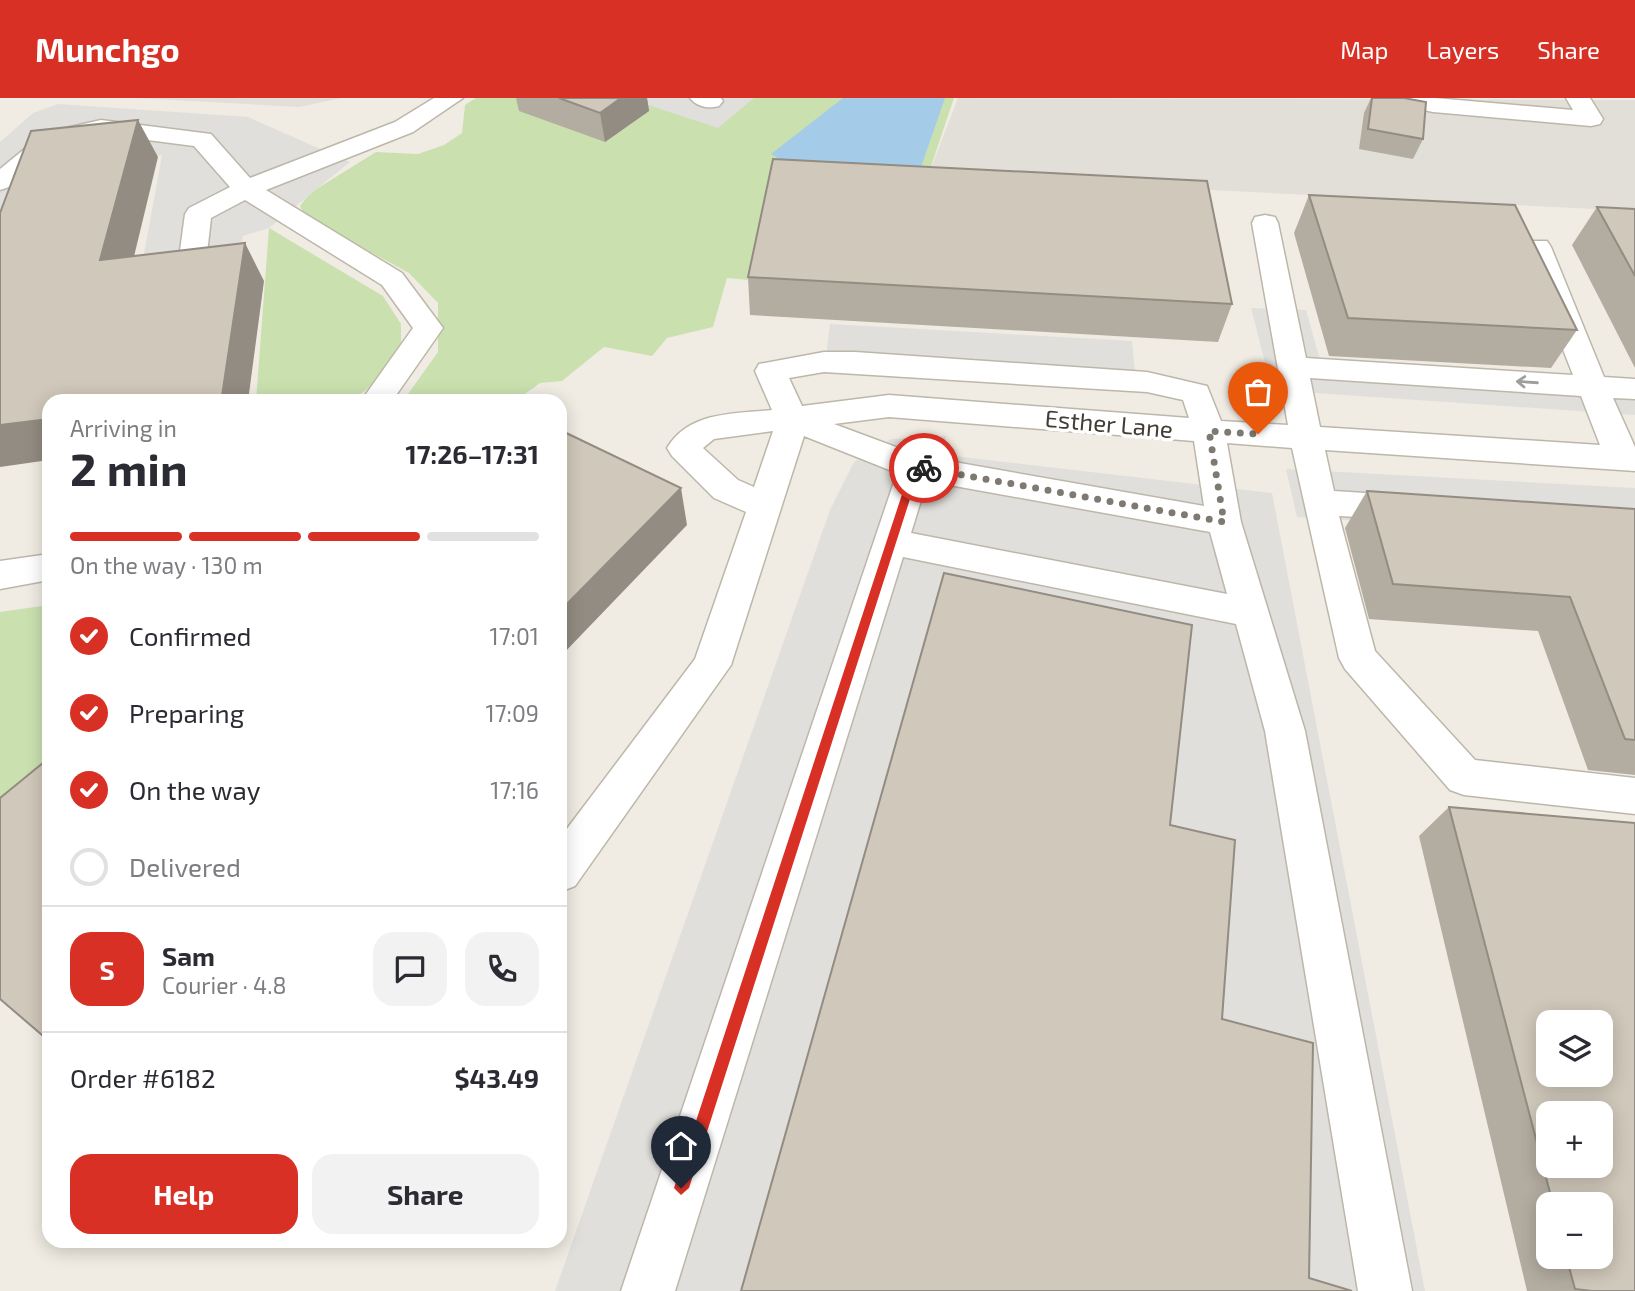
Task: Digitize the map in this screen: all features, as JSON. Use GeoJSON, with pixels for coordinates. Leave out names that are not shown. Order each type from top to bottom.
{"type":"FeatureCollection","features":[{"type":"Feature","properties":{"kind":"street"},"geometry":{"type":"LineString","coordinates":[[190,280],[198,214],[246,189],[404,127],[451,98]]}},
{"type":"Feature","properties":{"kind":"street"},"geometry":{"type":"LineString","coordinates":[[1398,98],[1433,105],[1591,119],[1578,98]]}},
{"type":"Feature","properties":{"kind":"street"},"geometry":{"type":"LineString","coordinates":[[0,182],[53,138],[101,127],[202,139],[246,189],[392,279],[428,328],[381,394]]}},
{"type":"Feature","properties":{"kind":"street"},"geometry":{"type":"LineString","coordinates":[[1265,223],[1319,502],[1358,658],[1464,777],[1635,796]]}},
{"type":"Feature","properties":{"kind":"street"},"geometry":{"type":"LineString","coordinates":[[1537,247],[1628,458]]}},
{"type":"Feature","properties":{"kind":"street"},"geometry":{"type":"LineString","coordinates":[[567,862],[712,665],[793,420],[770,371],[824,362],[959,368],[1146,383],[1196,393],[1209,431],[1224,522],[1285,731],[1385,1291]]}},
{"type":"Feature","properties":{"kind":"street"},"geometry":{"type":"LineString","coordinates":[[1292,367],[1635,389]]}},
{"type":"Feature","properties":{"kind":"street"},"geometry":{"type":"LineString","coordinates":[[958,411],[959,368]]}},
{"type":"Feature","properties":{"kind":"street","name":"Esther Lane"},"geometry":{"type":"LineString","coordinates":[[765,506],[726,489],[683,449],[705,429],[889,406],[1306,438],[1628,458]]}},
{"type":"Feature","properties":{"kind":"street"},"geometry":{"type":"LineString","coordinates":[[793,420],[915,467],[1224,522]]}},
{"type":"Feature","properties":{"kind":"street"},"geometry":{"type":"LineString","coordinates":[[648,1291],[915,467]]}},
{"type":"Feature","properties":{"kind":"street"},"geometry":{"type":"LineString","coordinates":[[1319,502],[1441,510]]}},
{"type":"Feature","properties":{"kind":"street"},"geometry":{"type":"LineString","coordinates":[[891,542],[1250,613]]}},
{"type":"Feature","properties":{"kind":"street"},"geometry":{"type":"LineString","coordinates":[[0,575],[42,568]]}},
{"type":"Feature","properties":{"kind":"shaded area"},"geometry":{"type":"Polygon","coordinates":[[[137,98],[341,98],[299,107],[137,98]]]}},
{"type":"Feature","properties":{"kind":"shaded area"},"geometry":{"type":"Polygon","coordinates":[[[627,98],[754,98],[718,128],[627,98]]]}},
{"type":"Feature","properties":{"kind":"shaded area"},"geometry":{"type":"Polygon","coordinates":[[[958,98],[1635,100],[1635,211],[928,176],[958,98]]]}},
{"type":"Feature","properties":{"kind":"shaded area"},"geometry":{"type":"Polygon","coordinates":[[[58,104],[248,117],[350,162],[269,228],[243,236],[234,280],[137,292],[162,155],[48,167],[0,280],[0,142],[33,113],[58,104]]]}},
{"type":"Feature","properties":{"kind":"shaded area"},"geometry":{"type":"Polygon","coordinates":[[[1251,308],[1306,310],[1320,360],[1635,380],[1635,415],[1272,390],[1251,308]]]}},
{"type":"Feature","properties":{"kind":"shaded area"},"geometry":{"type":"Polygon","coordinates":[[[830,324],[1132,341],[1137,392],[824,373],[830,324]]]}},
{"type":"Feature","properties":{"kind":"shaded area"},"geometry":{"type":"Polygon","coordinates":[[[946,436],[944,455],[1272,493],[1425,1291],[555,1291],[830,510],[854,462],[891,439],[946,436]]]}},
{"type":"Feature","properties":{"kind":"shaded area"},"geometry":{"type":"Polygon","coordinates":[[[1286,469],[1635,488],[1635,541],[1633,537],[1297,517],[1286,469]]]}},
{"type":"Feature","properties":{"kind":"green space"},"geometry":{"type":"Polygon","coordinates":[[[476,98],[954,98],[919,202],[749,280],[727,278],[713,327],[667,338],[652,356],[604,347],[562,381],[540,383],[525,394],[408,394],[438,352],[438,303],[409,273],[305,216],[300,206],[310,193],[376,152],[418,154],[444,145],[462,133],[465,105],[476,98]]]}},
{"type":"Feature","properties":{"kind":"green space"},"geometry":{"type":"Polygon","coordinates":[[[269,228],[383,296],[401,324],[401,348],[378,380],[361,394],[257,394],[269,228]]]}},
{"type":"Feature","properties":{"kind":"green space"},"geometry":{"type":"Polygon","coordinates":[[[42,606],[42,807],[0,843],[0,612],[42,606]]]}},
{"type":"Feature","properties":{"kind":"water"},"geometry":{"type":"Polygon","coordinates":[[[843,98],[945,98],[921,167],[788,164],[771,154],[843,98]]]}},
{"type":"Feature","properties":{"kind":"building"},"geometry":{"type":"Polygon","coordinates":[[[559,98],[621,98],[600,113],[559,98]]]}},
{"type":"Feature","properties":{"kind":"building"},"geometry":{"type":"Polygon","coordinates":[[[1372,98],[1404,98],[1426,102],[1423,139],[1368,129],[1372,98]]]}},
{"type":"Feature","properties":{"kind":"building"},"geometry":{"type":"Polygon","coordinates":[[[138,120],[100,260],[245,243],[222,394],[42,394],[42,420],[0,425],[0,213],[31,131],[138,120]]]}},
{"type":"Feature","properties":{"kind":"building"},"geometry":{"type":"Polygon","coordinates":[[[773,159],[1207,181],[1232,304],[748,277],[773,159]]]}},
{"type":"Feature","properties":{"kind":"building"},"geometry":{"type":"Polygon","coordinates":[[[1309,195],[1515,205],[1577,330],[1348,318],[1309,195]]]}},
{"type":"Feature","properties":{"kind":"building"},"geometry":{"type":"Polygon","coordinates":[[[1597,207],[1635,209],[1635,276],[1597,207]]]}},
{"type":"Feature","properties":{"kind":"building"},"geometry":{"type":"Polygon","coordinates":[[[567,433],[681,488],[567,604],[567,433]]]}},
{"type":"Feature","properties":{"kind":"building"},"geometry":{"type":"Polygon","coordinates":[[[1367,491],[1635,509],[1635,740],[1625,739],[1570,597],[1393,584],[1367,491]]]}},
{"type":"Feature","properties":{"kind":"building"},"geometry":{"type":"Polygon","coordinates":[[[944,573],[1192,625],[1170,825],[1235,840],[1222,1019],[1313,1043],[1309,1278],[1352,1291],[741,1291],[944,573]]]}},
{"type":"Feature","properties":{"kind":"building"},"geometry":{"type":"Polygon","coordinates":[[[42,764],[42,1035],[0,999],[0,798],[42,764]]]}},
{"type":"Feature","properties":{"kind":"building"},"geometry":{"type":"Polygon","coordinates":[[[1449,807],[1635,823],[1635,1291],[1575,1289],[1570,1269],[1613,1269],[1613,1192],[1550,1192],[1546,1178],[1613,1178],[1613,1101],[1536,1101],[1536,1139],[1449,807]]]}},
{"type":"Feature","properties":{"kind":"way so far"},"geometry":{"type":"LineString","coordinates":[[924,468],[1224,522],[1209,431],[1258,434]]}},
{"type":"Feature","properties":{"kind":"route"},"geometry":{"type":"LineString","coordinates":[[681,1188],[915,467],[924,468]]}}]}
